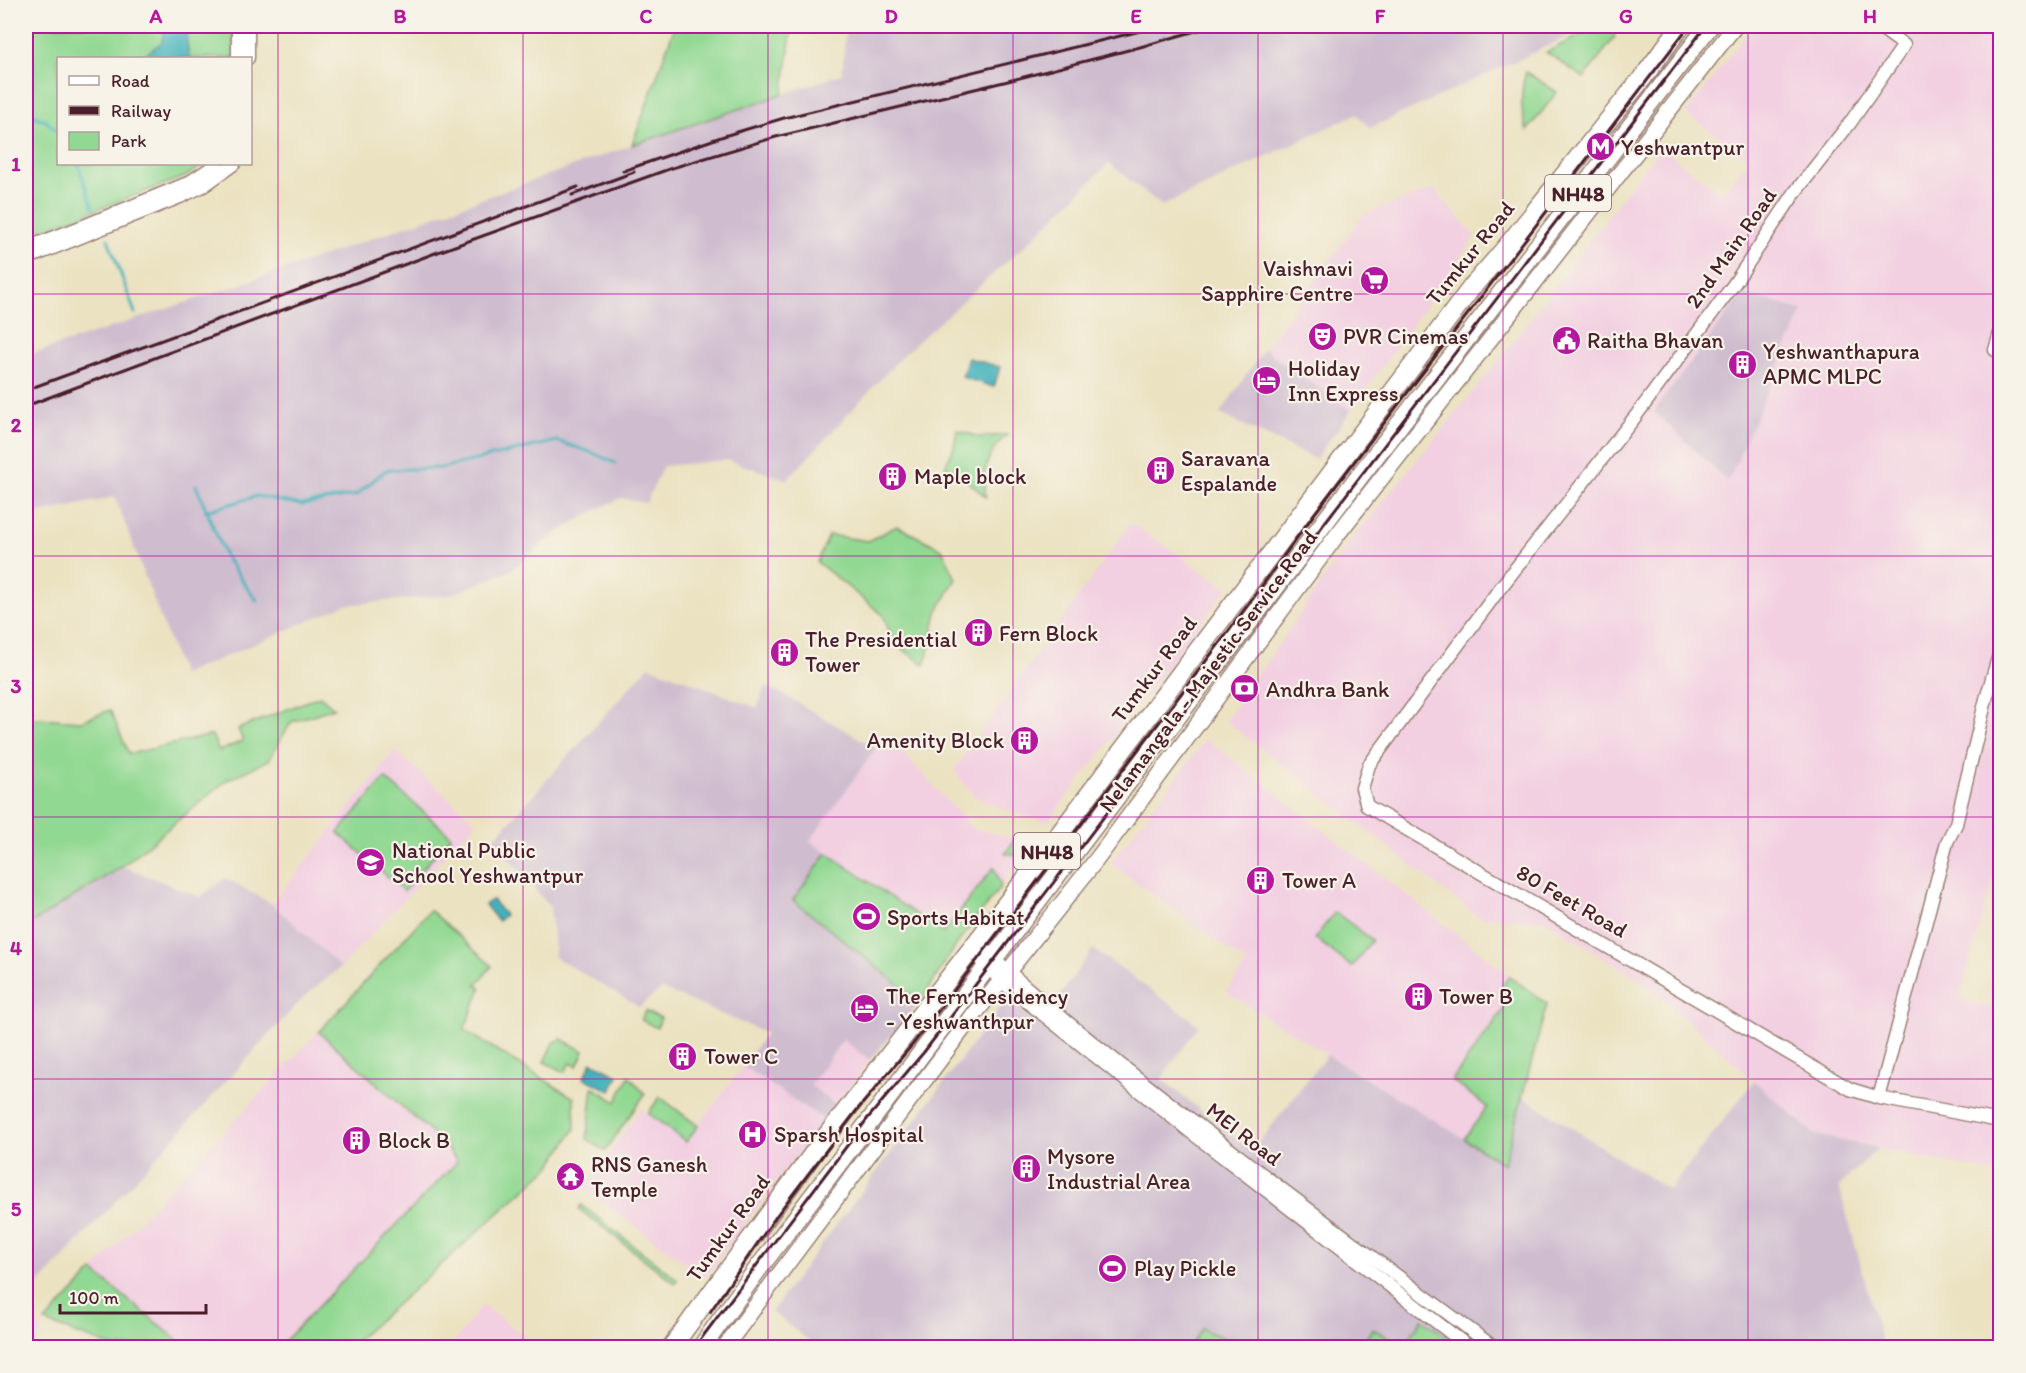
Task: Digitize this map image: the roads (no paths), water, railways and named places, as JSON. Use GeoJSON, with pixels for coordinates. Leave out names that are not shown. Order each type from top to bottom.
{"type":"FeatureCollection","features":[{"type":"Feature","properties":{"kind":"highway","name":"Tumkur Road"},"geometry":{"type":"LineString","coordinates":[[671,1347],[818,1147],[975,946],[1472,287],[1644,76],[1681,26]]}},
{"type":"Feature","properties":{"kind":"highway","name":"Tumkur Road"},"geometry":{"type":"LineString","coordinates":[[700,1347],[1447,361],[1709,26]]}},
{"type":"Feature","properties":{"kind":"main road","name":"Nelamangala - Majestic Service Road"},"geometry":{"type":"LineString","coordinates":[[724,1347],[962,1030],[1199,722],[1337,535],[1735,26]]}},
{"type":"Feature","properties":{"kind":"street"},"geometry":{"type":"LineString","coordinates":[[238,26],[238,57]]}},
{"type":"Feature","properties":{"kind":"street"},"geometry":{"type":"LineString","coordinates":[[248,26],[248,57]]}},
{"type":"Feature","properties":{"kind":"street","name":"2nd Main Road"},"geometry":{"type":"LineString","coordinates":[[1502,587],[1635,417],[1720,303],[1796,191],[1850,123],[1904,45],[1878,26]]}},
{"type":"Feature","properties":{"kind":"street"},"geometry":{"type":"LineString","coordinates":[[26,248],[188,183],[215,165]]}},
{"type":"Feature","properties":{"kind":"street"},"geometry":{"type":"LineString","coordinates":[[26,259],[180,197],[205,185],[233,165]]}},
{"type":"Feature","properties":{"kind":"street"},"geometry":{"type":"LineString","coordinates":[[2001,333],[1995,350],[2001,351]]}},
{"type":"Feature","properties":{"kind":"street","name":"80 Feet Road"},"geometry":{"type":"LineString","coordinates":[[1502,587],[1369,765],[1362,788],[1367,806],[1850,1089],[1879,1098],[2001,1121]]}},
{"type":"Feature","properties":{"kind":"street"},"geometry":{"type":"LineString","coordinates":[[1879,1098],[1947,842],[1956,824],[1986,699],[2001,651]]}},
{"type":"Feature","properties":{"kind":"street","name":"MEI Road"},"geometry":{"type":"LineString","coordinates":[[975,946],[1004,977],[1191,1133],[1470,1347]]}},
{"type":"Feature","properties":{"kind":"street","name":"MEI Road"},"geometry":{"type":"LineString","coordinates":[[1004,977],[1282,1191],[1495,1347]]}},
{"type":"Feature","properties":{"kind":"water"},"geometry":{"type":"Polygon","coordinates":[[[165,26],[188,26],[186,34],[189,57],[142,57],[162,42],[165,26]]]}},
{"type":"Feature","properties":{"kind":"water"},"geometry":{"type":"Polygon","coordinates":[[[968,358],[1000,367],[994,387],[962,377],[968,358]]]}},
{"type":"Feature","properties":{"kind":"water"},"geometry":{"type":"Polygon","coordinates":[[[492,900],[505,915],[498,921],[485,905],[492,900]]]}},
{"type":"Feature","properties":{"kind":"water"},"geometry":{"type":"Polygon","coordinates":[[[592,1062],[618,1075],[611,1091],[584,1078],[592,1062]]]}},
{"type":"Feature","properties":{"kind":"waterway"},"geometry":{"type":"LineString","coordinates":[[26,113],[46,121],[57,131]]}},
{"type":"Feature","properties":{"kind":"waterway"},"geometry":{"type":"LineString","coordinates":[[78,165],[93,207]]}},
{"type":"Feature","properties":{"kind":"waterway"},"geometry":{"type":"LineString","coordinates":[[108,239],[135,313]]}},
{"type":"Feature","properties":{"kind":"waterway"},"geometry":{"type":"LineString","coordinates":[[206,511],[257,496],[301,505],[356,495],[386,470],[441,468],[557,441],[615,463]]}},
{"type":"Feature","properties":{"kind":"waterway"},"geometry":{"type":"LineString","coordinates":[[196,485],[226,558],[257,601]]}},
{"type":"Feature","properties":{"kind":"railway"},"geometry":{"type":"LineString","coordinates":[[623,171],[784,118],[1161,26]]}},
{"type":"Feature","properties":{"kind":"railway"},"geometry":{"type":"LineString","coordinates":[[26,406],[438,252],[672,168],[776,137],[1008,81],[1213,26]]}},
{"type":"Feature","properties":{"kind":"railway"},"geometry":{"type":"LineString","coordinates":[[710,1312],[777,1215],[857,1110],[913,1044],[1225,636],[1315,513],[1689,26]]}},
{"type":"Feature","properties":{"kind":"railway"},"geometry":{"type":"LineString","coordinates":[[694,1348],[868,1118],[924,1052],[1236,644],[1326,521],[1706,26]]}},
{"type":"Feature","properties":{"kind":"railway"},"geometry":{"type":"LineString","coordinates":[[572,195],[634,172]]}},
{"type":"Feature","properties":{"kind":"railway"},"geometry":{"type":"LineString","coordinates":[[26,390],[578,187]]}},
{"type":"Feature","properties":{"kind":"place","name":"Yeshwantpur"},"geometry":{"type":"Point","coordinates":[1600,147]}},
{"type":"Feature","properties":{"kind":"place","name":"Vaishnavi Sapphire Centre"},"geometry":{"type":"Point","coordinates":[1374,281]}},
{"type":"Feature","properties":{"kind":"place","name":"PVR Cinemas"},"geometry":{"type":"Point","coordinates":[1322,336]}},
{"type":"Feature","properties":{"kind":"place","name":"Raitha Bhavan"},"geometry":{"type":"Point","coordinates":[1566,340]}},
{"type":"Feature","properties":{"kind":"place","name":"Yeshwanthapura APMC MLPC"},"geometry":{"type":"Point","coordinates":[1742,364]}},
{"type":"Feature","properties":{"kind":"place","name":"Holiday Inn Express"},"geometry":{"type":"Point","coordinates":[1267,381]}},
{"type":"Feature","properties":{"kind":"place","name":"Saravana Espalande"},"geometry":{"type":"Point","coordinates":[1160,471]}},
{"type":"Feature","properties":{"kind":"place","name":"Maple block"},"geometry":{"type":"Point","coordinates":[893,476]}},
{"type":"Feature","properties":{"kind":"place","name":"Fern Block"},"geometry":{"type":"Point","coordinates":[978,633]}},
{"type":"Feature","properties":{"kind":"place","name":"The Presidential Tower"},"geometry":{"type":"Point","coordinates":[784,652]}},
{"type":"Feature","properties":{"kind":"place","name":"Andhra Bank"},"geometry":{"type":"Point","coordinates":[1245,689]}},
{"type":"Feature","properties":{"kind":"place","name":"Amenity Block"},"geometry":{"type":"Point","coordinates":[1025,740]}},
{"type":"Feature","properties":{"kind":"place","name":"National Public School Yeshwantpur"},"geometry":{"type":"Point","coordinates":[371,863]}},
{"type":"Feature","properties":{"kind":"place","name":"Tower A"},"geometry":{"type":"Point","coordinates":[1261,880]}},
{"type":"Feature","properties":{"kind":"place","name":"Sports Habitat"},"geometry":{"type":"Point","coordinates":[866,917]}},
{"type":"Feature","properties":{"kind":"place","name":"Tower B"},"geometry":{"type":"Point","coordinates":[1418,996]}},
{"type":"Feature","properties":{"kind":"place","name":"The Fern Residency - Yeshwanthpur"},"geometry":{"type":"Point","coordinates":[865,1009]}},
{"type":"Feature","properties":{"kind":"place","name":"Tower C"},"geometry":{"type":"Point","coordinates":[683,1056]}},
{"type":"Feature","properties":{"kind":"place","name":"Sparsh Hospital"},"geometry":{"type":"Point","coordinates":[753,1134]}},
{"type":"Feature","properties":{"kind":"place","name":"Block B"},"geometry":{"type":"Point","coordinates":[357,1140]}},
{"type":"Feature","properties":{"kind":"place","name":"Mysore Industrial Area"},"geometry":{"type":"Point","coordinates":[1026,1169]}},
{"type":"Feature","properties":{"kind":"place","name":"RNS Ganesh Temple"},"geometry":{"type":"Point","coordinates":[570,1177]}},
{"type":"Feature","properties":{"kind":"place","name":"Play Pickle"},"geometry":{"type":"Point","coordinates":[1113,1268]}}]}
